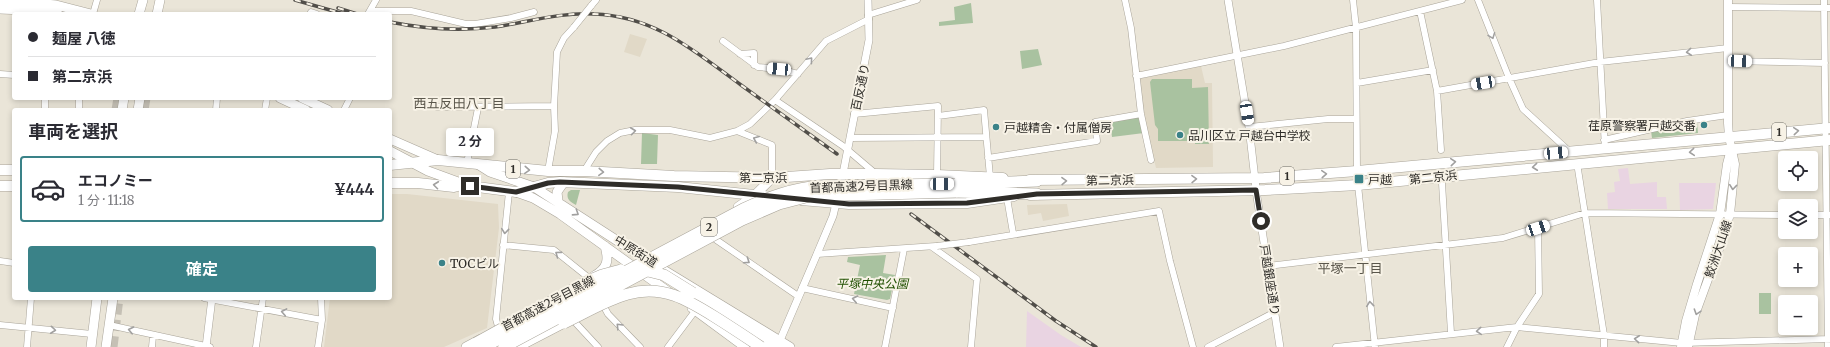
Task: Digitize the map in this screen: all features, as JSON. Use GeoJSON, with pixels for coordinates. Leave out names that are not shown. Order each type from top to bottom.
{"type":"FeatureCollection","features":[{"type":"Feature","properties":{"kind":"highway","name":"第二京浜"},"geometry":{"type":"LineString","coordinates":[[392,165],[438,160],[548,171],[772,178],[843,174],[937,174],[1037,181],[1256,178],[1357,171],[1570,151],[1604,144],[1650,144],[1828,128]]}},
{"type":"Feature","properties":{"kind":"highway","name":"第二京浜"},"geometry":{"type":"LineString","coordinates":[[392,183],[418,183],[454,187],[462,185],[513,192],[548,183],[564,182],[678,187],[836,203],[967,203],[1037,194],[1256,190],[1358,184],[1828,140]]}},
{"type":"Feature","properties":{"kind":"highway"},"geometry":{"type":"LineString","coordinates":[[0,170],[12,170]]}},
{"type":"Feature","properties":{"kind":"highway","name":"首都高速2号目黒線"},"geometry":{"type":"LineString","coordinates":[[504,347],[736,224],[779,204],[794,199],[821,195],[955,188],[1037,181]]}},
{"type":"Feature","properties":{"kind":"highway"},"geometry":{"type":"LineString","coordinates":[[0,186],[12,186]]}},
{"type":"Feature","properties":{"kind":"highway","name":"首都高速2号目黒線"},"geometry":{"type":"LineString","coordinates":[[484,347],[743,209],[779,194],[800,188],[821,186],[955,188],[1037,194]]}},
{"type":"Feature","properties":{"kind":"highway","name":"首都高速2号目黒線"},"geometry":{"type":"LineString","coordinates":[[468,347],[588,281],[608,272],[629,269],[655,272],[674,281],[777,345]]}},
{"type":"Feature","properties":{"kind":"highway","name":"首都高速2号目黒線"},"geometry":{"type":"LineString","coordinates":[[511,347],[622,296],[649,290],[667,292],[685,298],[761,347]]}},
{"type":"Feature","properties":{"kind":"main road"},"geometry":{"type":"LineString","coordinates":[[3,0],[60,7],[83,12]]}},
{"type":"Feature","properties":{"kind":"main road"},"geometry":{"type":"LineString","coordinates":[[140,12],[143,0]]}},
{"type":"Feature","properties":{"kind":"main road"},"geometry":{"type":"LineString","coordinates":[[157,12],[160,0]]}},
{"type":"Feature","properties":{"kind":"main road","name":"鮫洲大山線"},"geometry":{"type":"LineString","coordinates":[[1685,345],[1722,241],[1730,214],[1735,164],[1729,137],[1728,114],[1728,3]]}},
{"type":"Feature","properties":{"kind":"main road"},"geometry":{"type":"LineString","coordinates":[[49,12],[60,7]]}},
{"type":"Feature","properties":{"kind":"main road"},"geometry":{"type":"LineString","coordinates":[[0,9],[35,12]]}},
{"type":"Feature","properties":{"kind":"main road"},"geometry":{"type":"LineString","coordinates":[[284,100],[302,108]]}},
{"type":"Feature","properties":{"kind":"main road"},"geometry":{"type":"LineString","coordinates":[[306,100],[324,108]]}},
{"type":"Feature","properties":{"kind":"main road"},"geometry":{"type":"LineString","coordinates":[[392,140],[438,160]]}},
{"type":"Feature","properties":{"kind":"main road","name":"鮫洲大山線"},"geometry":{"type":"LineString","coordinates":[[1685,345],[1698,281],[1720,214],[1727,164],[1731,149]]}},
{"type":"Feature","properties":{"kind":"main road"},"geometry":{"type":"LineString","coordinates":[[392,152],[428,171],[458,182],[462,185]]}},
{"type":"Feature","properties":{"kind":"main road","name":"中原街道"},"geometry":{"type":"LineString","coordinates":[[479,165],[490,172],[534,187],[558,201],[644,258],[662,267],[777,345],[790,347]]}},
{"type":"Feature","properties":{"kind":"main road","name":"2"},"geometry":{"type":"LineString","coordinates":[[468,347],[644,258],[745,203],[772,178]]}},
{"type":"Feature","properties":{"kind":"main road"},"geometry":{"type":"LineString","coordinates":[[558,201],[557,192],[564,182]]}},
{"type":"Feature","properties":{"kind":"main road","name":"中原街道"},"geometry":{"type":"LineString","coordinates":[[513,192],[540,202],[695,310],[734,344],[745,347]]}},
{"type":"Feature","properties":{"kind":"main road","name":"2"},"geometry":{"type":"LineString","coordinates":[[518,347],[572,319],[662,267],[768,211],[785,205],[805,201]]}},
{"type":"Feature","properties":{"kind":"main road"},"geometry":{"type":"LineString","coordinates":[[500,330],[509,321],[601,272],[607,264],[608,256],[605,246]]}},
{"type":"Feature","properties":{"kind":"main road","name":"2"},"geometry":{"type":"LineString","coordinates":[[602,302],[629,294],[644,292],[672,294]]}},
{"type":"Feature","properties":{"kind":"main road"},"geometry":{"type":"LineString","coordinates":[[91,347],[96,300]]}},
{"type":"Feature","properties":{"kind":"main road"},"geometry":{"type":"LineString","coordinates":[[106,347],[113,300]]}},
{"type":"Feature","properties":{"kind":"street"},"geometry":{"type":"LineString","coordinates":[[93,12],[97,0]]}},
{"type":"Feature","properties":{"kind":"street"},"geometry":{"type":"LineString","coordinates":[[370,12],[376,0]]}},
{"type":"Feature","properties":{"kind":"street"},"geometry":{"type":"LineString","coordinates":[[548,171],[555,131],[554,106],[557,52],[564,38],[596,0]]}},
{"type":"Feature","properties":{"kind":"street","name":"百反通り"},"geometry":{"type":"LineString","coordinates":[[777,345],[817,254],[836,203],[870,40],[868,0]]}},
{"type":"Feature","properties":{"kind":"street"},"geometry":{"type":"LineString","coordinates":[[584,171],[596,152],[607,141],[620,133],[635,130],[670,130],[710,138],[736,131],[750,124],[775,100],[826,41],[868,17],[917,0]]}},
{"type":"Feature","properties":{"kind":"street"},"geometry":{"type":"LineString","coordinates":[[1126,0],[1141,114],[1151,160]]}},
{"type":"Feature","properties":{"kind":"street","name":"戸越銀座通り"},"geometry":{"type":"LineString","coordinates":[[1228,0],[1249,127],[1256,178],[1256,190],[1280,347]]}},
{"type":"Feature","properties":{"kind":"street"},"geometry":{"type":"LineString","coordinates":[[1353,0],[1356,28],[1357,171]]}},
{"type":"Feature","properties":{"kind":"street"},"geometry":{"type":"LineString","coordinates":[[1136,76],[1238,56],[1356,28],[1462,0]]}},
{"type":"Feature","properties":{"kind":"street"},"geometry":{"type":"LineString","coordinates":[[1478,0],[1508,78],[1523,109],[1570,151]]}},
{"type":"Feature","properties":{"kind":"street"},"geometry":{"type":"LineString","coordinates":[[1597,0],[1604,144],[1648,130],[1728,114]]}},
{"type":"Feature","properties":{"kind":"street"},"geometry":{"type":"LineString","coordinates":[[1788,0],[1788,7]]}},
{"type":"Feature","properties":{"kind":"street"},"geometry":{"type":"LineString","coordinates":[[1824,0],[1827,8],[1825,63],[1828,128],[1829,215],[1828,347]]}},
{"type":"Feature","properties":{"kind":"street"},"geometry":{"type":"LineString","coordinates":[[1728,3],[1827,8]]}},
{"type":"Feature","properties":{"kind":"street"},"geometry":{"type":"LineString","coordinates":[[390,12],[410,11],[470,24],[511,18],[534,12]]}},
{"type":"Feature","properties":{"kind":"street"},"geometry":{"type":"LineString","coordinates":[[1420,11],[1437,90],[1441,150]]}},
{"type":"Feature","properties":{"kind":"street"},"geometry":{"type":"LineString","coordinates":[[723,41],[758,67],[779,69],[798,74]]}},
{"type":"Feature","properties":{"kind":"street"},"geometry":{"type":"LineString","coordinates":[[1437,90],[1600,62],[1728,48]]}},
{"type":"Feature","properties":{"kind":"street"},"geometry":{"type":"LineString","coordinates":[[1728,60],[1825,63]]}},
{"type":"Feature","properties":{"kind":"street"},"geometry":{"type":"LineString","coordinates":[[1357,83],[1433,70]]}},
{"type":"Feature","properties":{"kind":"street"},"geometry":{"type":"LineString","coordinates":[[0,74],[12,75]]}},
{"type":"Feature","properties":{"kind":"street"},"geometry":{"type":"LineString","coordinates":[[775,100],[848,150],[876,174]]}},
{"type":"Feature","properties":{"kind":"street"},"geometry":{"type":"LineString","coordinates":[[437,107],[478,108],[554,106]]}},
{"type":"Feature","properties":{"kind":"street"},"geometry":{"type":"LineString","coordinates":[[854,114],[938,106],[937,174]]}},
{"type":"Feature","properties":{"kind":"street"},"geometry":{"type":"LineString","coordinates":[[467,163],[478,108]]}},
{"type":"Feature","properties":{"kind":"street"},"geometry":{"type":"LineString","coordinates":[[938,116],[984,110],[990,177]]}},
{"type":"Feature","properties":{"kind":"street"},"geometry":{"type":"LineString","coordinates":[[988,158],[1097,141],[1095,122],[1141,114]]}},
{"type":"Feature","properties":{"kind":"street"},"geometry":{"type":"LineString","coordinates":[[1249,127],[1328,119],[1356,119]]}},
{"type":"Feature","properties":{"kind":"street"},"geometry":{"type":"LineString","coordinates":[[1648,130],[1650,144]]}},
{"type":"Feature","properties":{"kind":"street"},"geometry":{"type":"LineString","coordinates":[[736,131],[772,145],[772,178]]}},
{"type":"Feature","properties":{"kind":"street"},"geometry":{"type":"LineString","coordinates":[[850,138],[986,137]]}},
{"type":"Feature","properties":{"kind":"street"},"geometry":{"type":"LineString","coordinates":[[1578,163],[1604,335],[1604,347]]}},
{"type":"Feature","properties":{"kind":"street"},"geometry":{"type":"LineString","coordinates":[[1440,176],[1442,183],[1451,333]]}},
{"type":"Feature","properties":{"kind":"street"},"geometry":{"type":"LineString","coordinates":[[1358,184],[1375,345]]}},
{"type":"Feature","properties":{"kind":"street"},"geometry":{"type":"LineString","coordinates":[[500,330],[496,319],[503,245],[513,192]]}},
{"type":"Feature","properties":{"kind":"street"},"geometry":{"type":"LineString","coordinates":[[1007,198],[1013,233]]}},
{"type":"Feature","properties":{"kind":"street"},"geometry":{"type":"LineString","coordinates":[[817,254],[904,249],[969,242],[1013,233],[1159,211],[1170,261],[1193,347]]}},
{"type":"Feature","properties":{"kind":"street"},"geometry":{"type":"LineString","coordinates":[[1268,266],[1446,246],[1502,238],[1585,213],[1778,215]]}},
{"type":"Feature","properties":{"kind":"street"},"geometry":{"type":"LineString","coordinates":[[1818,215],[1829,215]]}},
{"type":"Feature","properties":{"kind":"street"},"geometry":{"type":"LineString","coordinates":[[1507,347],[1517,327],[1539,294],[1538,228]]}},
{"type":"Feature","properties":{"kind":"street"},"geometry":{"type":"LineString","coordinates":[[715,240],[798,296]]}},
{"type":"Feature","properties":{"kind":"street"},"geometry":{"type":"LineString","coordinates":[[503,245],[554,250],[589,278]]}},
{"type":"Feature","properties":{"kind":"street"},"geometry":{"type":"LineString","coordinates":[[934,246],[977,279],[971,347]]}},
{"type":"Feature","properties":{"kind":"street"},"geometry":{"type":"LineString","coordinates":[[884,347],[904,249]]}},
{"type":"Feature","properties":{"kind":"street"},"geometry":{"type":"LineString","coordinates":[[0,261],[12,263]]}},
{"type":"Feature","properties":{"kind":"street"},"geometry":{"type":"LineString","coordinates":[[802,288],[893,308]]}},
{"type":"Feature","properties":{"kind":"street"},"geometry":{"type":"LineString","coordinates":[[27,347],[31,300]]}},
{"type":"Feature","properties":{"kind":"street"},"geometry":{"type":"LineString","coordinates":[[109,326],[208,347],[212,300]]}},
{"type":"Feature","properties":{"kind":"street"},"geometry":{"type":"LineString","coordinates":[[218,300],[322,320]]}},
{"type":"Feature","properties":{"kind":"street"},"geometry":{"type":"LineString","coordinates":[[256,347],[263,300]]}},
{"type":"Feature","properties":{"kind":"street"},"geometry":{"type":"LineString","coordinates":[[318,347],[322,320],[321,300]]}},
{"type":"Feature","properties":{"kind":"street"},"geometry":{"type":"LineString","coordinates":[[602,302],[608,314],[640,347]]}},
{"type":"Feature","properties":{"kind":"street"},"geometry":{"type":"LineString","coordinates":[[668,347],[695,310]]}},
{"type":"Feature","properties":{"kind":"street"},"geometry":{"type":"LineString","coordinates":[[1208,347],[1275,312]]}},
{"type":"Feature","properties":{"kind":"street"},"geometry":{"type":"LineString","coordinates":[[572,319],[598,347]]}},
{"type":"Feature","properties":{"kind":"street"},"geometry":{"type":"LineString","coordinates":[[0,325],[92,334]]}},
{"type":"Feature","properties":{"kind":"street"},"geometry":{"type":"LineString","coordinates":[[1336,347],[1375,345],[1451,333],[1517,327],[1604,335],[1685,345],[1829,339]]}},
{"type":"Feature","properties":{"kind":"street"},"geometry":{"type":"LineString","coordinates":[[152,347],[153,336]]}},
{"type":"Feature","properties":{"kind":"shaded area"},"geometry":{"type":"Polygon","coordinates":[[[630,34],[647,39],[640,57],[624,52],[630,34]]]}},
{"type":"Feature","properties":{"kind":"shaded area","name":"品川区立 戸越台中学校"},"geometry":{"type":"Polygon","coordinates":[[[1201,66],[1205,83],[1212,83],[1213,167],[1156,168],[1143,114],[1139,79],[1201,66]]]}},
{"type":"Feature","properties":{"kind":"shaded area"},"geometry":{"type":"Polygon","coordinates":[[[1628,168],[1630,184],[1657,182],[1657,197],[1666,197],[1667,209],[1608,209],[1607,193],[1615,192],[1614,182],[1620,181],[1618,169],[1628,168]]]}},
{"type":"Feature","properties":{"kind":"shaded area"},"geometry":{"type":"Polygon","coordinates":[[[1679,183],[1716,183],[1713,209],[1680,210],[1679,183]]]}},
{"type":"Feature","properties":{"kind":"shaded area"},"geometry":{"type":"Polygon","coordinates":[[[392,194],[407,194],[498,204],[499,228],[487,328],[444,347],[324,347],[330,300],[392,300],[392,194]]]}},
{"type":"Feature","properties":{"kind":"shaded area"},"geometry":{"type":"Polygon","coordinates":[[[1067,204],[1069,216],[1043,221],[1041,213],[1028,215],[1027,205],[1067,204]]]}},
{"type":"Feature","properties":{"kind":"shaded area"},"geometry":{"type":"Polygon","coordinates":[[[1027,311],[1061,335],[1081,347],[1026,347],[1027,311]]]}},
{"type":"Feature","properties":{"kind":"green space"},"geometry":{"type":"Polygon","coordinates":[[[971,3],[973,23],[939,26],[939,22],[955,20],[954,7],[971,3]]]}},
{"type":"Feature","properties":{"kind":"green space"},"geometry":{"type":"Polygon","coordinates":[[[1038,49],[1042,65],[1022,69],[1020,51],[1038,49]]]}},
{"type":"Feature","properties":{"kind":"green space"},"geometry":{"type":"Polygon","coordinates":[[[1152,79],[1192,79],[1192,88],[1208,87],[1209,144],[1195,144],[1195,141],[1158,141],[1158,129],[1155,125],[1150,82],[1152,79]]]}},
{"type":"Feature","properties":{"kind":"green space"},"geometry":{"type":"Polygon","coordinates":[[[1140,116],[1144,133],[1112,137],[1110,121],[1140,116]]]}},
{"type":"Feature","properties":{"kind":"green space"},"geometry":{"type":"Polygon","coordinates":[[[1697,122],[1698,133],[1652,138],[1651,131],[1697,122]]]}},
{"type":"Feature","properties":{"kind":"green space"},"geometry":{"type":"Polygon","coordinates":[[[642,133],[658,135],[657,164],[641,164],[642,133]]]}},
{"type":"Feature","properties":{"kind":"green space"},"geometry":{"type":"Polygon","coordinates":[[[571,190],[580,190],[576,205],[568,198],[568,192],[571,190]]]}},
{"type":"Feature","properties":{"kind":"green space","name":"平塚中央公園"},"geometry":{"type":"Polygon","coordinates":[[[886,255],[883,273],[895,275],[890,299],[887,300],[854,294],[860,265],[847,262],[848,257],[886,255]]]}},
{"type":"Feature","properties":{"kind":"green space"},"geometry":{"type":"Polygon","coordinates":[[[1759,293],[1771,293],[1771,314],[1759,314],[1759,293]]]}},
{"type":"Feature","properties":{"kind":"tunnel"},"geometry":{"type":"LineString","coordinates":[[117,108],[119,100]]}},
{"type":"Feature","properties":{"kind":"tunnel"},"geometry":{"type":"LineString","coordinates":[[143,108],[145,100]]}},
{"type":"Feature","properties":{"kind":"tunnel"},"geometry":{"type":"LineString","coordinates":[[112,347],[118,300]]}},
{"type":"Feature","properties":{"kind":"railway"},"geometry":{"type":"LineString","coordinates":[[295,0],[337,12]]}},
{"type":"Feature","properties":{"kind":"railway"},"geometry":{"type":"LineString","coordinates":[[338,8],[351,12]]}},
{"type":"Feature","properties":{"kind":"railway"},"geometry":{"type":"LineString","coordinates":[[392,22],[429,28],[469,29],[495,27],[569,14],[616,16],[636,21],[655,28],[690,48],[837,154]]}},
{"type":"Feature","properties":{"kind":"railway"},"geometry":{"type":"LineString","coordinates":[[911,214],[1056,321],[1096,347]]}},
{"type":"Feature","properties":{"kind":"place","name":"荏原警察署戸越交番"},"geometry":{"type":"Point","coordinates":[1704,125]}},
{"type":"Feature","properties":{"kind":"place","name":"戸越精舎・付属僧房"},"geometry":{"type":"Point","coordinates":[996,127]}},
{"type":"Feature","properties":{"kind":"place","name":"品川区立 戸越台中学校"},"geometry":{"type":"Point","coordinates":[1180,135]}},
{"type":"Feature","properties":{"kind":"place","name":"戸越"},"geometry":{"type":"Point","coordinates":[1359,179]}},
{"type":"Feature","properties":{"kind":"place","name":"TOCビル"},"geometry":{"type":"Point","coordinates":[442,263]}},
{"type":"Feature","properties":{"kind":"district","name":"西五反田八丁目"},"geometry":{"type":"Point","coordinates":[459,103]}},
{"type":"Feature","properties":{"kind":"district","name":"平塚一丁目"},"geometry":{"type":"Point","coordinates":[1350,268]}},
{"type":"Feature","properties":{"kind":"route"},"geometry":{"type":"LineString","coordinates":[[470,186],[509,192],[516,192],[548,183],[560,182],[678,187],[805,201],[849,204],[967,203],[1037,194],[1256,190],[1261,221]]}}]}
